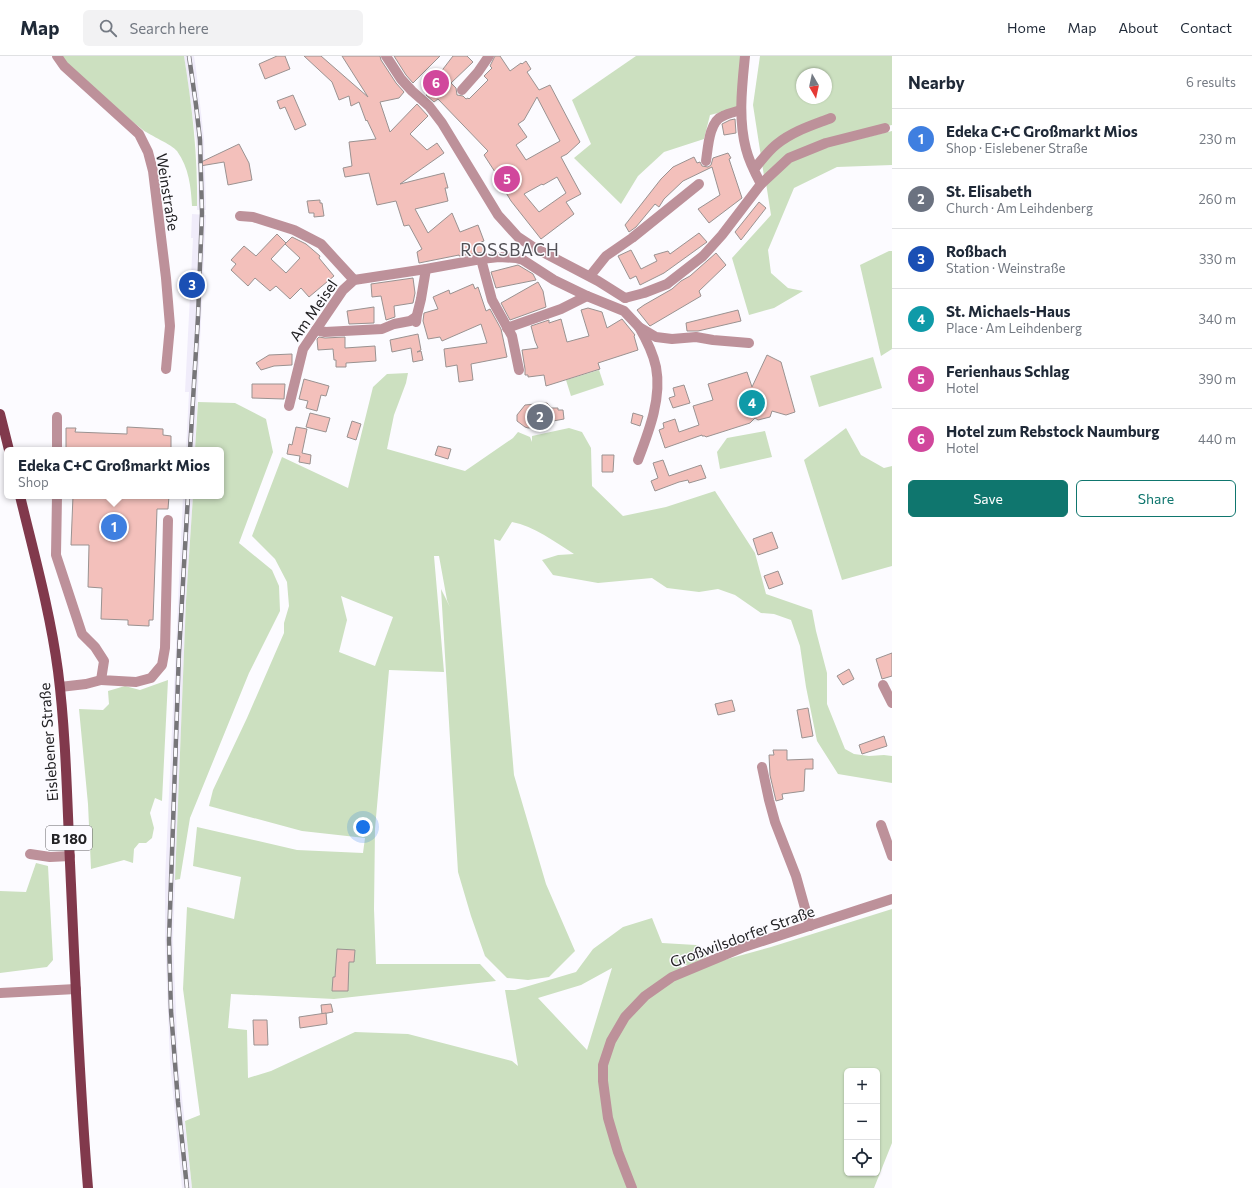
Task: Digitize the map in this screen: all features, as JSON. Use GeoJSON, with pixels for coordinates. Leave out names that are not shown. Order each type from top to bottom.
{"type":"FeatureCollection","features":[{"type":"Feature","properties":{"kind":"main road"},"geometry":{"type":"LineString","coordinates":[[0,414],[8,447]]}},
{"type":"Feature","properties":{"kind":"main road","name":"Eislebener Straße"},"geometry":{"type":"LineString","coordinates":[[21,499],[45,600],[60,687],[66,769],[76,989]]}},
{"type":"Feature","properties":{"kind":"main road","name":"B 180"},"geometry":{"type":"LineString","coordinates":[[76,989],[88,1188]]}},
{"type":"Feature","properties":{"kind":"street","name":"Weinstraße"},"geometry":{"type":"LineString","coordinates":[[57,56],[64,66],[139,134],[148,152],[153,171],[166,278],[170,326],[166,369]]}},
{"type":"Feature","properties":{"kind":"street"},"geometry":{"type":"LineString","coordinates":[[386,56],[401,79],[429,106],[442,123],[498,215],[518,237],[533,247],[590,276],[625,298],[644,293],[667,284],[703,256],[722,235],[761,184],[789,158],[826,143],[885,128]]}},
{"type":"Feature","properties":{"kind":"street"},"geometry":{"type":"LineString","coordinates":[[462,90],[478,72],[488,56]]}},
{"type":"Feature","properties":{"kind":"street"},"geometry":{"type":"LineString","coordinates":[[746,56],[743,75],[741,110],[746,150],[761,184]]}},
{"type":"Feature","properties":{"kind":"street"},"geometry":{"type":"LineString","coordinates":[[706,161],[710,131],[714,125],[722,116],[741,110]]}},
{"type":"Feature","properties":{"kind":"street"},"geometry":{"type":"LineString","coordinates":[[754,169],[769,152],[788,137],[831,118]]}},
{"type":"Feature","properties":{"kind":"street"},"geometry":{"type":"LineString","coordinates":[[590,276],[606,256],[632,238],[699,184]]}},
{"type":"Feature","properties":{"kind":"street","name":"Am Meisel"},"geometry":{"type":"LineString","coordinates":[[240,216],[253,217],[294,230],[322,244],[354,280]]}},
{"type":"Feature","properties":{"kind":"street","name":"Am Meisel"},"geometry":{"type":"LineString","coordinates":[[289,406],[303,349],[343,290],[354,280],[481,259],[500,257],[516,258],[523,260],[554,280],[587,296],[624,311]]}},
{"type":"Feature","properties":{"kind":"street"},"geometry":{"type":"LineString","coordinates":[[481,259],[492,300],[512,336],[519,370]]}},
{"type":"Feature","properties":{"kind":"street"},"geometry":{"type":"LineString","coordinates":[[316,330],[325,332],[382,330],[394,324],[416,321],[426,269]]}},
{"type":"Feature","properties":{"kind":"street"},"geometry":{"type":"LineString","coordinates":[[507,328],[561,309],[587,296]]}},
{"type":"Feature","properties":{"kind":"street"},"geometry":{"type":"LineString","coordinates":[[625,298],[624,311],[639,327],[647,342],[656,366],[658,393],[647,435],[638,460]]}},
{"type":"Feature","properties":{"kind":"street"},"geometry":{"type":"LineString","coordinates":[[639,327],[656,337],[672,339],[696,337],[749,343]]}},
{"type":"Feature","properties":{"kind":"street"},"geometry":{"type":"LineString","coordinates":[[57,447],[58,417]]}},
{"type":"Feature","properties":{"kind":"street"},"geometry":{"type":"LineString","coordinates":[[57,499],[56,555],[82,634],[95,647],[104,661],[101,680]]}},
{"type":"Feature","properties":{"kind":"street"},"geometry":{"type":"LineString","coordinates":[[60,687],[86,684],[101,680],[136,682],[151,678],[162,665],[165,648],[168,520]]}},
{"type":"Feature","properties":{"kind":"street"},"geometry":{"type":"LineString","coordinates":[[883,685],[892,703]]}},
{"type":"Feature","properties":{"kind":"street"},"geometry":{"type":"LineString","coordinates":[[762,767],[775,822],[796,876],[810,926]]}},
{"type":"Feature","properties":{"kind":"street"},"geometry":{"type":"LineString","coordinates":[[881,825],[892,856]]}},
{"type":"Feature","properties":{"kind":"street"},"geometry":{"type":"LineString","coordinates":[[30,854],[70,856]]}},
{"type":"Feature","properties":{"kind":"street","name":"Großwilsdorfer Straße"},"geometry":{"type":"LineString","coordinates":[[632,1188],[618,1152],[608,1118],[603,1081],[603,1065],[611,1041],[624,1017],[645,996],[672,977],[744,947],[892,899]]}},
{"type":"Feature","properties":{"kind":"street"},"geometry":{"type":"LineString","coordinates":[[0,993],[76,989]]}},
{"type":"Feature","properties":{"kind":"shaded area"},"geometry":{"type":"Polygon","coordinates":[[[184,56],[194,56],[196,69],[204,139],[206,210],[197,210],[198,177],[196,141],[184,56]]]}},
{"type":"Feature","properties":{"kind":"shaded area"},"geometry":{"type":"Polygon","coordinates":[[[192,214],[206,215],[195,447],[186,447],[189,392],[185,392],[193,238],[191,238],[192,214]]]}},
{"type":"Feature","properties":{"kind":"shaded area"},"geometry":{"type":"Polygon","coordinates":[[[183,499],[193,499],[186,601],[173,940],[178,1061],[192,1188],[182,1188],[170,1062],[165,940],[165,879],[183,499]]]}},
{"type":"Feature","properties":{"kind":"green space"},"geometry":{"type":"Polygon","coordinates":[[[61,56],[184,56],[194,131],[197,168],[197,206],[192,206],[187,171],[177,151],[133,122],[61,56]]]}},
{"type":"Feature","properties":{"kind":"green space"},"geometry":{"type":"Polygon","coordinates":[[[636,56],[742,56],[738,108],[710,115],[704,139],[664,152],[638,176],[621,204],[574,158],[591,144],[572,100],[636,56]]]}},
{"type":"Feature","properties":{"kind":"green space"},"geometry":{"type":"Polygon","coordinates":[[[760,56],[892,56],[892,125],[837,136],[764,176],[753,105],[760,56]]]}},
{"type":"Feature","properties":{"kind":"green space"},"geometry":{"type":"Polygon","coordinates":[[[892,131],[892,165],[837,167],[794,188],[768,250],[771,273],[788,288],[803,291],[774,308],[749,315],[732,258],[771,215],[766,183],[791,162],[826,147],[892,131]]]}},
{"type":"Feature","properties":{"kind":"green space"},"geometry":{"type":"Polygon","coordinates":[[[889,251],[892,251],[892,349],[881,356],[860,265],[889,251]]]}},
{"type":"Feature","properties":{"kind":"green space"},"geometry":{"type":"Polygon","coordinates":[[[873,357],[882,388],[819,407],[810,376],[873,357]]]}},
{"type":"Feature","properties":{"kind":"green space"},"geometry":{"type":"Polygon","coordinates":[[[599,370],[604,385],[571,396],[566,380],[599,370]]]}},
{"type":"Feature","properties":{"kind":"green space"},"geometry":{"type":"Polygon","coordinates":[[[408,373],[406,383],[394,415],[387,449],[465,471],[513,438],[518,432],[530,437],[532,442],[532,436],[569,428],[582,432],[591,448],[592,486],[623,516],[666,507],[715,491],[755,553],[766,594],[812,610],[827,673],[827,704],[845,749],[854,754],[869,756],[892,756],[892,783],[838,774],[817,741],[806,687],[800,646],[791,620],[774,614],[761,613],[735,595],[718,589],[699,592],[667,588],[652,578],[598,583],[553,575],[542,560],[558,555],[574,554],[536,531],[512,522],[500,541],[494,539],[514,775],[546,884],[575,951],[549,977],[528,980],[507,978],[485,956],[458,872],[441,589],[450,607],[447,600],[439,556],[434,556],[444,672],[389,670],[375,829],[374,909],[376,964],[480,964],[496,981],[334,999],[231,994],[228,1028],[247,1030],[248,1078],[271,1071],[355,1032],[408,1034],[512,1061],[518,1066],[505,990],[515,990],[576,972],[593,949],[623,927],[652,918],[662,943],[696,945],[709,954],[695,965],[680,965],[684,971],[771,947],[892,909],[892,1143],[880,1173],[880,1068],[844,1068],[844,1176],[879,1176],[874,1188],[192,1188],[185,1121],[200,1115],[183,989],[187,907],[234,919],[241,877],[193,866],[197,827],[297,850],[363,853],[365,838],[302,831],[209,806],[213,790],[247,718],[284,633],[284,623],[289,606],[287,582],[275,559],[252,536],[282,457],[348,488],[373,387],[387,374],[408,373]],[[341,596],[347,620],[339,652],[375,666],[393,617],[341,596]],[[612,968],[581,985],[538,998],[587,1050],[612,968]]]}},
{"type":"Feature","properties":{"kind":"green space"},"geometry":{"type":"Polygon","coordinates":[[[198,402],[235,403],[266,419],[273,452],[239,543],[272,570],[279,586],[280,611],[249,673],[190,818],[180,879],[175,880],[186,601],[193,499],[224,499],[224,447],[195,447],[198,402]]]}},
{"type":"Feature","properties":{"kind":"green space"},"geometry":{"type":"Polygon","coordinates":[[[846,428],[861,455],[884,468],[892,466],[892,566],[842,580],[804,460],[846,428]]]}},
{"type":"Feature","properties":{"kind":"green space"},"geometry":{"type":"Polygon","coordinates":[[[765,431],[772,457],[720,469],[717,452],[727,438],[765,431]]]}},
{"type":"Feature","properties":{"kind":"green space"},"geometry":{"type":"Polygon","coordinates":[[[168,680],[162,801],[155,798],[150,813],[154,828],[152,838],[146,843],[139,843],[134,849],[133,863],[124,860],[91,869],[88,804],[79,709],[103,710],[109,704],[108,691],[125,686],[140,690],[168,680]]]}},
{"type":"Feature","properties":{"kind":"green space"},"geometry":{"type":"Polygon","coordinates":[[[36,863],[48,866],[53,960],[47,967],[0,973],[0,891],[26,892],[36,863]]]}},
{"type":"Feature","properties":{"kind":"building"},"geometry":{"type":"Polygon","coordinates":[[[277,56],[285,56],[290,69],[265,79],[259,64],[277,56]]]}},
{"type":"Feature","properties":{"kind":"building"},"geometry":{"type":"Polygon","coordinates":[[[304,56],[321,56],[368,97],[342,56],[380,56],[396,83],[404,92],[399,98],[380,102],[390,132],[417,104],[428,116],[410,134],[427,150],[437,143],[444,153],[400,184],[444,173],[448,188],[445,188],[448,201],[415,209],[428,233],[452,213],[460,232],[478,225],[484,241],[481,242],[484,252],[459,255],[419,263],[417,252],[422,249],[409,225],[404,226],[396,201],[377,205],[369,173],[345,177],[343,168],[352,166],[349,142],[376,139],[367,120],[366,121],[359,102],[351,106],[349,96],[339,100],[332,82],[304,56]]]}},
{"type":"Feature","properties":{"kind":"building"},"geometry":{"type":"Polygon","coordinates":[[[394,56],[440,56],[413,83],[394,56]]]}},
{"type":"Feature","properties":{"kind":"building"},"geometry":{"type":"Polygon","coordinates":[[[453,56],[467,56],[473,62],[451,83],[456,88],[457,95],[463,96],[466,99],[469,99],[488,80],[484,76],[492,68],[490,66],[495,56],[500,56],[510,71],[526,61],[531,69],[527,72],[539,90],[550,85],[580,142],[567,154],[561,157],[581,194],[566,202],[574,214],[541,239],[511,201],[484,155],[488,151],[438,99],[434,102],[426,95],[431,90],[427,90],[453,56]],[[537,97],[524,120],[518,124],[527,137],[516,145],[526,160],[560,141],[537,97]],[[557,177],[524,194],[539,212],[566,193],[557,177]]]}},
{"type":"Feature","properties":{"kind":"building"},"geometry":{"type":"Polygon","coordinates":[[[293,95],[306,125],[295,130],[285,107],[280,109],[277,101],[293,95]]]}},
{"type":"Feature","properties":{"kind":"building"},"geometry":{"type":"Polygon","coordinates":[[[735,119],[736,133],[724,135],[722,124],[735,119]]]}},
{"type":"Feature","properties":{"kind":"building"},"geometry":{"type":"Polygon","coordinates":[[[239,144],[249,163],[252,180],[228,185],[224,162],[200,166],[199,163],[239,144]]]}},
{"type":"Feature","properties":{"kind":"building"},"geometry":{"type":"Polygon","coordinates":[[[728,153],[731,158],[729,159],[742,198],[709,223],[698,209],[720,195],[712,167],[683,181],[664,199],[659,207],[655,204],[636,227],[629,232],[625,225],[661,179],[673,167],[694,157],[697,163],[700,162],[702,166],[708,167],[711,165],[713,158],[728,153]]]}},
{"type":"Feature","properties":{"kind":"building"},"geometry":{"type":"Polygon","coordinates":[[[320,200],[320,203],[322,203],[324,216],[314,217],[314,213],[309,213],[307,201],[320,200]]]}},
{"type":"Feature","properties":{"kind":"building"},"geometry":{"type":"Polygon","coordinates":[[[759,202],[766,208],[741,240],[735,232],[759,202]]]}},
{"type":"Feature","properties":{"kind":"building"},"geometry":{"type":"Polygon","coordinates":[[[699,233],[707,242],[664,273],[640,285],[636,276],[630,279],[618,256],[631,250],[641,269],[657,261],[654,255],[668,251],[670,254],[699,233]]]}},
{"type":"Feature","properties":{"kind":"building"},"geometry":{"type":"Polygon","coordinates":[[[277,234],[286,243],[292,237],[306,244],[320,256],[319,258],[334,276],[309,297],[301,288],[290,299],[276,286],[270,291],[255,278],[248,286],[231,270],[236,264],[231,260],[244,246],[256,256],[277,234]],[[285,244],[271,259],[286,273],[300,258],[285,244]]]}},
{"type":"Feature","properties":{"kind":"building"},"geometry":{"type":"Polygon","coordinates":[[[716,253],[726,265],[699,291],[701,296],[650,326],[637,310],[672,289],[681,281],[690,276],[716,253]]]}},
{"type":"Feature","properties":{"kind":"building"},"geometry":{"type":"Polygon","coordinates":[[[518,265],[533,274],[536,280],[496,288],[491,272],[518,265]]]}},
{"type":"Feature","properties":{"kind":"building"},"geometry":{"type":"Polygon","coordinates":[[[413,278],[415,293],[413,303],[394,306],[395,317],[386,320],[381,296],[372,297],[371,284],[413,278]]]}},
{"type":"Feature","properties":{"kind":"building"},"geometry":{"type":"Polygon","coordinates":[[[538,282],[543,291],[546,307],[510,320],[501,303],[538,282]]]}},
{"type":"Feature","properties":{"kind":"building"},"geometry":{"type":"Polygon","coordinates":[[[473,284],[475,289],[478,287],[486,311],[490,309],[501,329],[507,357],[471,364],[473,380],[459,382],[457,365],[446,367],[444,349],[487,343],[481,324],[442,341],[440,337],[428,339],[423,321],[424,313],[438,309],[433,297],[449,290],[450,294],[473,284]]]}},
{"type":"Feature","properties":{"kind":"building"},"geometry":{"type":"Polygon","coordinates":[[[374,307],[374,323],[349,324],[347,311],[374,307]]]}},
{"type":"Feature","properties":{"kind":"building"},"geometry":{"type":"Polygon","coordinates":[[[588,308],[602,312],[607,328],[622,319],[635,335],[638,350],[598,363],[600,369],[546,386],[544,375],[528,377],[528,375],[525,375],[522,350],[538,348],[531,326],[549,320],[549,323],[561,319],[567,342],[589,336],[581,310],[588,308]]]}},
{"type":"Feature","properties":{"kind":"building"},"geometry":{"type":"Polygon","coordinates":[[[738,310],[741,321],[698,331],[687,331],[686,323],[738,310]]]}},
{"type":"Feature","properties":{"kind":"building"},"geometry":{"type":"Polygon","coordinates":[[[418,334],[421,350],[417,352],[421,351],[423,360],[413,362],[411,348],[392,352],[390,340],[418,334]]]}},
{"type":"Feature","properties":{"kind":"building"},"geometry":{"type":"Polygon","coordinates":[[[319,337],[345,337],[345,348],[375,346],[376,361],[346,363],[346,367],[336,367],[333,349],[318,350],[317,339],[319,337]]]}},
{"type":"Feature","properties":{"kind":"building"},"geometry":{"type":"Polygon","coordinates":[[[292,354],[292,365],[274,366],[261,370],[256,363],[269,355],[292,354]]]}},
{"type":"Feature","properties":{"kind":"building"},"geometry":{"type":"Polygon","coordinates":[[[767,355],[781,362],[795,412],[786,415],[772,411],[770,417],[758,420],[755,418],[750,423],[706,437],[702,435],[665,448],[659,430],[664,428],[663,423],[675,419],[679,432],[699,425],[693,406],[713,400],[708,384],[747,372],[752,387],[767,355]]]}},
{"type":"Feature","properties":{"kind":"building"},"geometry":{"type":"Polygon","coordinates":[[[304,379],[329,386],[326,396],[321,395],[317,411],[306,408],[308,401],[299,399],[304,379]]]}},
{"type":"Feature","properties":{"kind":"building"},"geometry":{"type":"Polygon","coordinates":[[[252,384],[285,384],[284,399],[252,398],[252,384]]]}},
{"type":"Feature","properties":{"kind":"building"},"geometry":{"type":"Polygon","coordinates":[[[684,385],[690,403],[673,408],[669,398],[675,396],[673,388],[684,385]]]}},
{"type":"Feature","properties":{"kind":"building"},"geometry":{"type":"Polygon","coordinates":[[[547,403],[552,408],[563,410],[564,419],[553,421],[551,424],[541,424],[541,427],[528,428],[517,421],[517,415],[525,405],[547,403]]]}},
{"type":"Feature","properties":{"kind":"building"},"geometry":{"type":"Polygon","coordinates":[[[310,413],[330,418],[326,432],[306,427],[310,413]]]}},
{"type":"Feature","properties":{"kind":"building"},"geometry":{"type":"Polygon","coordinates":[[[633,413],[643,416],[640,426],[631,423],[633,413]]]}},
{"type":"Feature","properties":{"kind":"building"},"geometry":{"type":"Polygon","coordinates":[[[352,421],[361,424],[356,440],[347,437],[352,421]]]}},
{"type":"Feature","properties":{"kind":"building"},"geometry":{"type":"Polygon","coordinates":[[[127,427],[163,429],[163,435],[171,436],[171,447],[66,447],[66,428],[76,428],[75,432],[127,434],[127,427]]]}},
{"type":"Feature","properties":{"kind":"building"},"geometry":{"type":"Polygon","coordinates":[[[296,427],[307,429],[302,453],[311,455],[310,464],[299,462],[300,456],[287,454],[289,444],[292,445],[296,427]]]}},
{"type":"Feature","properties":{"kind":"building"},"geometry":{"type":"Polygon","coordinates":[[[438,446],[451,449],[448,459],[435,455],[438,446]]]}},
{"type":"Feature","properties":{"kind":"building"},"geometry":{"type":"Polygon","coordinates":[[[602,455],[614,455],[613,472],[602,472],[602,455]]]}},
{"type":"Feature","properties":{"kind":"building"},"geometry":{"type":"Polygon","coordinates":[[[663,460],[669,476],[701,465],[706,478],[689,483],[688,480],[679,482],[655,491],[651,481],[658,478],[653,463],[663,460]]]}},
{"type":"Feature","properties":{"kind":"building"},"geometry":{"type":"Polygon","coordinates":[[[73,499],[169,499],[168,509],[157,509],[153,620],[149,620],[149,626],[128,625],[128,620],[101,619],[102,588],[88,587],[89,545],[71,545],[73,499]]]}},
{"type":"Feature","properties":{"kind":"building"},"geometry":{"type":"Polygon","coordinates":[[[772,532],[778,548],[758,555],[753,539],[772,532]]]}},
{"type":"Feature","properties":{"kind":"building"},"geometry":{"type":"Polygon","coordinates":[[[778,571],[783,584],[769,589],[764,576],[778,571]]]}},
{"type":"Feature","properties":{"kind":"building"},"geometry":{"type":"Polygon","coordinates":[[[892,653],[892,676],[882,679],[876,659],[892,653]]]}},
{"type":"Feature","properties":{"kind":"building"},"geometry":{"type":"Polygon","coordinates":[[[849,669],[854,679],[843,685],[837,676],[849,669]]]}},
{"type":"Feature","properties":{"kind":"building"},"geometry":{"type":"Polygon","coordinates":[[[732,700],[735,711],[718,715],[715,704],[732,700]]]}},
{"type":"Feature","properties":{"kind":"building"},"geometry":{"type":"Polygon","coordinates":[[[808,708],[813,736],[802,738],[797,710],[808,708]]]}},
{"type":"Feature","properties":{"kind":"building"},"geometry":{"type":"Polygon","coordinates":[[[884,736],[887,746],[862,754],[859,745],[884,736]]]}},
{"type":"Feature","properties":{"kind":"building"},"geometry":{"type":"Polygon","coordinates":[[[773,750],[787,750],[787,760],[813,759],[813,769],[805,769],[804,791],[782,794],[783,799],[776,801],[770,775],[769,755],[774,755],[773,750]]]}},
{"type":"Feature","properties":{"kind":"building"},"geometry":{"type":"Polygon","coordinates":[[[337,949],[355,950],[354,962],[349,962],[348,991],[332,991],[333,977],[335,977],[337,949]]]}},
{"type":"Feature","properties":{"kind":"building"},"geometry":{"type":"Polygon","coordinates":[[[331,1004],[333,1012],[322,1014],[321,1005],[331,1004]]]}},
{"type":"Feature","properties":{"kind":"building"},"geometry":{"type":"Polygon","coordinates":[[[326,1013],[327,1024],[300,1028],[299,1017],[326,1013]]]}},
{"type":"Feature","properties":{"kind":"building"},"geometry":{"type":"Polygon","coordinates":[[[253,1020],[267,1020],[268,1045],[254,1045],[253,1020]]]}},
{"type":"Feature","properties":{"kind":"railway"},"geometry":{"type":"LineString","coordinates":[[189,56],[200,140],[202,213],[198,317],[190,447]]}},
{"type":"Feature","properties":{"kind":"railway"},"geometry":{"type":"LineString","coordinates":[[187,1188],[178,1102],[171,1011],[169,940],[179,652],[188,499]]}},
{"type":"Feature","properties":{"kind":"place","name":"Hotel zum Rebstock Naumburg"},"geometry":{"type":"Point","coordinates":[436,83]}},
{"type":"Feature","properties":{"kind":"place","name":"Ferienhaus Schlag"},"geometry":{"type":"Point","coordinates":[507,179]}},
{"type":"Feature","properties":{"kind":"place","name":"Roßbach"},"geometry":{"type":"Point","coordinates":[192,285]}},
{"type":"Feature","properties":{"kind":"place","name":"St. Michaels-Haus"},"geometry":{"type":"Point","coordinates":[752,403]}},
{"type":"Feature","properties":{"kind":"place","name":"St. Elisabeth"},"geometry":{"type":"Point","coordinates":[540,417]}},
{"type":"Feature","properties":{"kind":"place","name":"Edeka C+C Großmarkt Mios"},"geometry":{"type":"Point","coordinates":[114,527]}},
{"type":"Feature","properties":{"kind":"district","name":"ROSSBACH"},"geometry":{"type":"Point","coordinates":[510,249]}}]}
